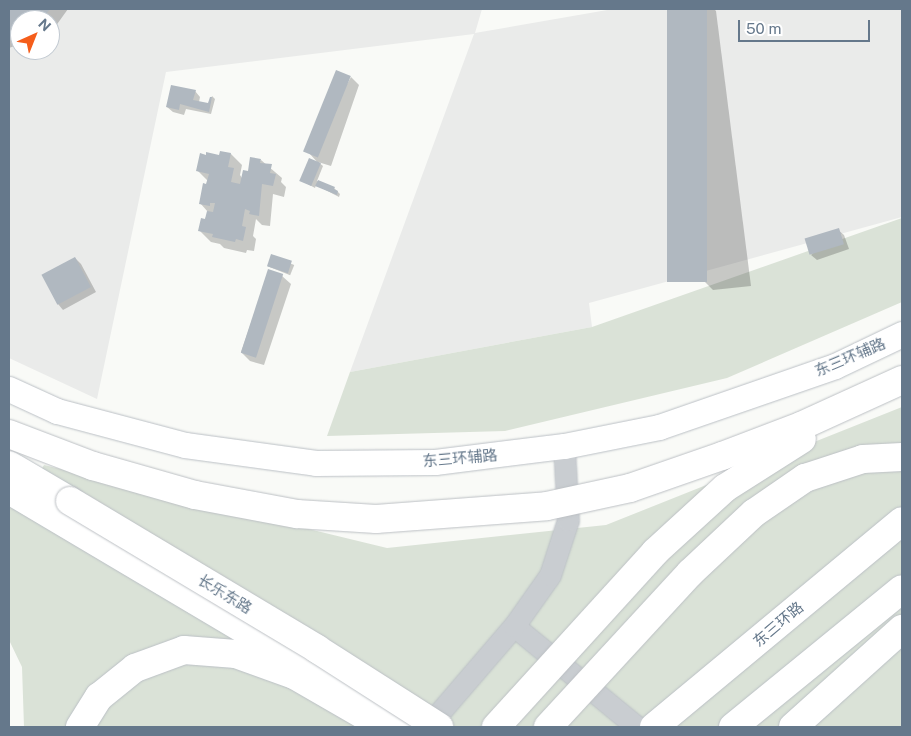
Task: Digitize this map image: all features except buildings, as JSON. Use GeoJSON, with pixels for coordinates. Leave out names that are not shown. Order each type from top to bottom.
{"type":"FeatureCollection","features":[{"type":"Feature","properties":{"kind":"main road","name":"东三环辅路"},"geometry":{"type":"LineString","coordinates":[[9,389],[57,411],[185,445],[316,463],[436,462],[564,446],[659,427],[835,366],[902,334]]}},
{"type":"Feature","properties":{"kind":"main road"},"geometry":{"type":"LineString","coordinates":[[496,727],[656,552],[725,488],[871,396],[902,380]]}},
{"type":"Feature","properties":{"kind":"main road"},"geometry":{"type":"LineString","coordinates":[[9,434],[93,466],[195,495],[298,514],[376,519],[547,506],[630,488],[722,456],[871,396]]}},
{"type":"Feature","properties":{"kind":"main road"},"geometry":{"type":"LineString","coordinates":[[548,727],[690,573],[754,513],[805,478],[863,459],[902,457]]}},
{"type":"Feature","properties":{"kind":"main road","name":"长乐东路"},"geometry":{"type":"LineString","coordinates":[[9,464],[317,648],[439,727]]}},
{"type":"Feature","properties":{"kind":"main road","name":"长乐东路"},"geometry":{"type":"LineString","coordinates":[[9,490],[318,673],[402,727]]}},
{"type":"Feature","properties":{"kind":"main road","name":"东三环路"},"geometry":{"type":"LineString","coordinates":[[654,727],[902,521]]}},
{"type":"Feature","properties":{"kind":"main road"},"geometry":{"type":"LineString","coordinates":[[733,727],[902,589]]}},
{"type":"Feature","properties":{"kind":"main road"},"geometry":{"type":"LineString","coordinates":[[793,727],[902,630]]}},
{"type":"Feature","properties":{"kind":"main road"},"geometry":{"type":"LineString","coordinates":[[80,727],[99,697],[135,668],[184,650],[236,654],[294,675],[384,727]]}},
{"type":"Feature","properties":{"kind":"street"},"geometry":{"type":"LineString","coordinates":[[427,727],[514,626],[550,575],[568,520],[564,446]]}},
{"type":"Feature","properties":{"kind":"street"},"geometry":{"type":"LineString","coordinates":[[514,626],[638,727]]}},
{"type":"Feature","properties":{"kind":"shaded area"},"geometry":{"type":"Polygon","coordinates":[[[9,9],[482,9],[475,33],[613,9],[902,9],[902,217],[589,303],[592,327],[350,372],[474,34],[166,72],[97,399],[9,358],[9,9]]]}},
{"type":"Feature","properties":{"kind":"shaded area"},"geometry":{"type":"Polygon","coordinates":[[[902,218],[902,302],[727,378],[505,431],[327,436],[350,372],[592,327],[902,218]]]}},
{"type":"Feature","properties":{"kind":"shaded area"},"geometry":{"type":"Polygon","coordinates":[[[902,407],[902,727],[24,727],[22,667],[9,640],[9,499],[20,505],[44,465],[387,548],[606,525],[902,407]]]}}]}
